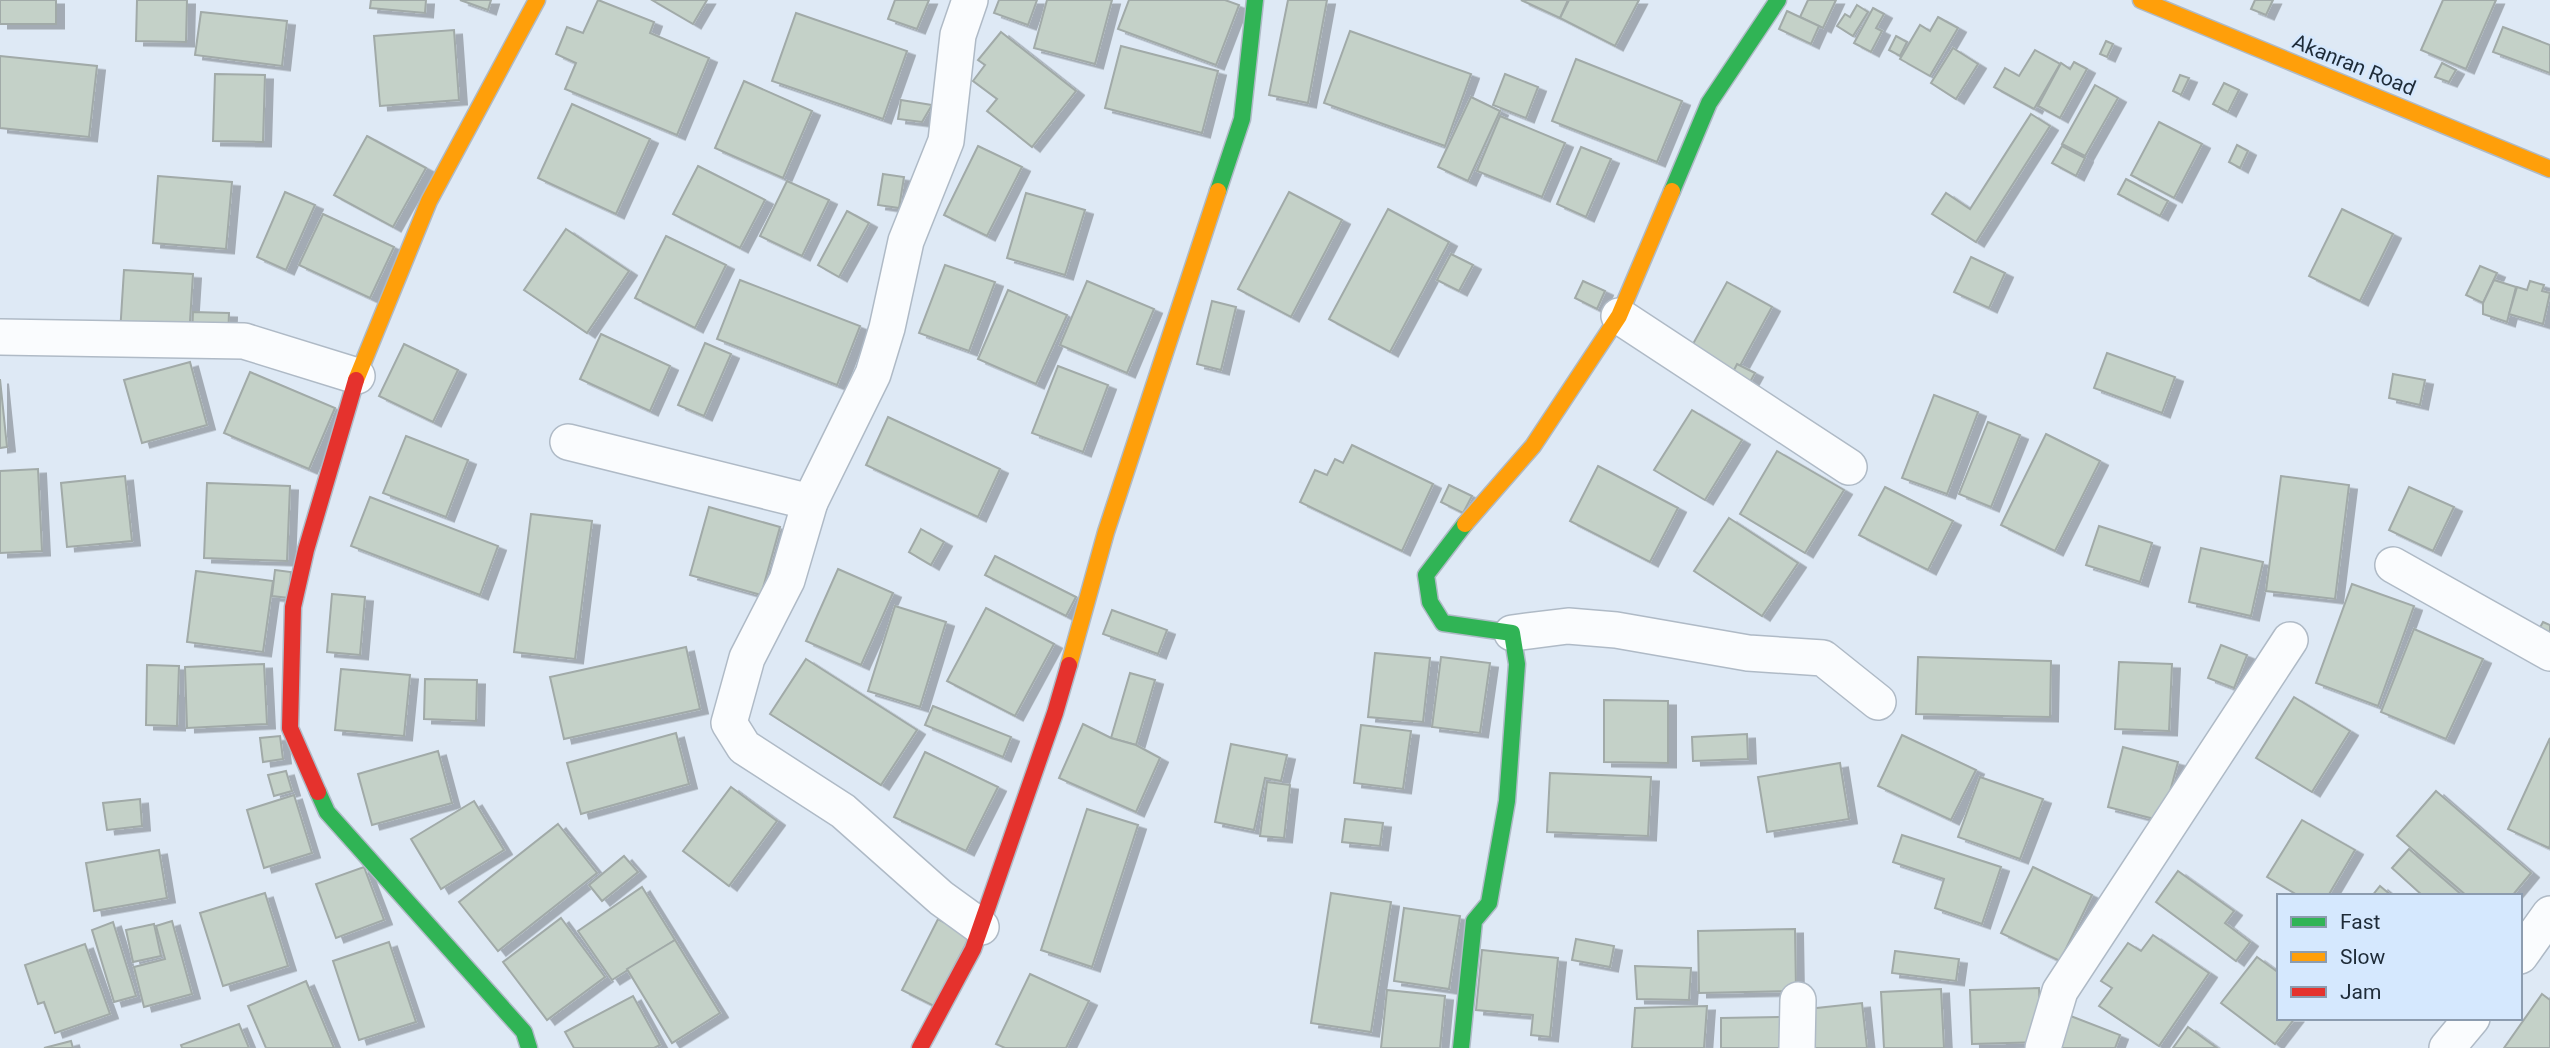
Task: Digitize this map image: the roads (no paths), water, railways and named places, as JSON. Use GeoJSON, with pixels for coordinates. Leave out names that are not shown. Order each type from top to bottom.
{"type":"FeatureCollection","features":[{"type":"Feature","properties":{"kind":"street"},"geometry":{"type":"LineString","coordinates":[[529,1048],[524,1032],[327,812],[290,728],[293,607],[306,550],[357,376],[429,201],[537,0]]}},
{"type":"Feature","properties":{"kind":"street"},"geometry":{"type":"LineString","coordinates":[[970,0],[958,35],[946,141],[906,242],[887,328],[873,374],[810,502],[787,580],[747,658],[729,723],[744,747],[843,811],[941,898],[981,926]]}},
{"type":"Feature","properties":{"kind":"street"},"geometry":{"type":"LineString","coordinates":[[920,1048],[973,949],[1055,713],[1114,506],[1242,119],[1255,0]]}},
{"type":"Feature","properties":{"kind":"street"},"geometry":{"type":"LineString","coordinates":[[1778,0],[1709,103],[1619,316],[1532,446],[1469,519],[1426,575],[1430,602],[1443,623],[1512,633],[1568,626],[1616,630],[1748,653],[1824,658],[1878,702]]}},
{"type":"Feature","properties":{"kind":"street","name":"Akanran Road"},"geometry":{"type":"LineString","coordinates":[[2144,1],[2550,169]]}},
{"type":"Feature","properties":{"kind":"street"},"geometry":{"type":"LineString","coordinates":[[1619,316],[1849,467]]}},
{"type":"Feature","properties":{"kind":"street"},"geometry":{"type":"LineString","coordinates":[[0,337],[244,341],[357,376]]}},
{"type":"Feature","properties":{"kind":"street"},"geometry":{"type":"LineString","coordinates":[[568,442],[810,502]]}},
{"type":"Feature","properties":{"kind":"street"},"geometry":{"type":"LineString","coordinates":[[2393,565],[2550,653]]}},
{"type":"Feature","properties":{"kind":"street"},"geometry":{"type":"LineString","coordinates":[[1461,1048],[1474,921],[1489,903],[1507,801],[1517,664],[1512,633]]}},
{"type":"Feature","properties":{"kind":"street"},"geometry":{"type":"LineString","coordinates":[[2043,1048],[2060,991],[2290,640]]}},
{"type":"Feature","properties":{"kind":"street"},"geometry":{"type":"LineString","coordinates":[[2522,954],[2550,914]]}},
{"type":"Feature","properties":{"kind":"street"},"geometry":{"type":"LineString","coordinates":[[1797,1048],[1798,1000]]}},
{"type":"Feature","properties":{"kind":"street"},"geometry":{"type":"LineString","coordinates":[[2447,1048],[2470,1020]]}}]}
